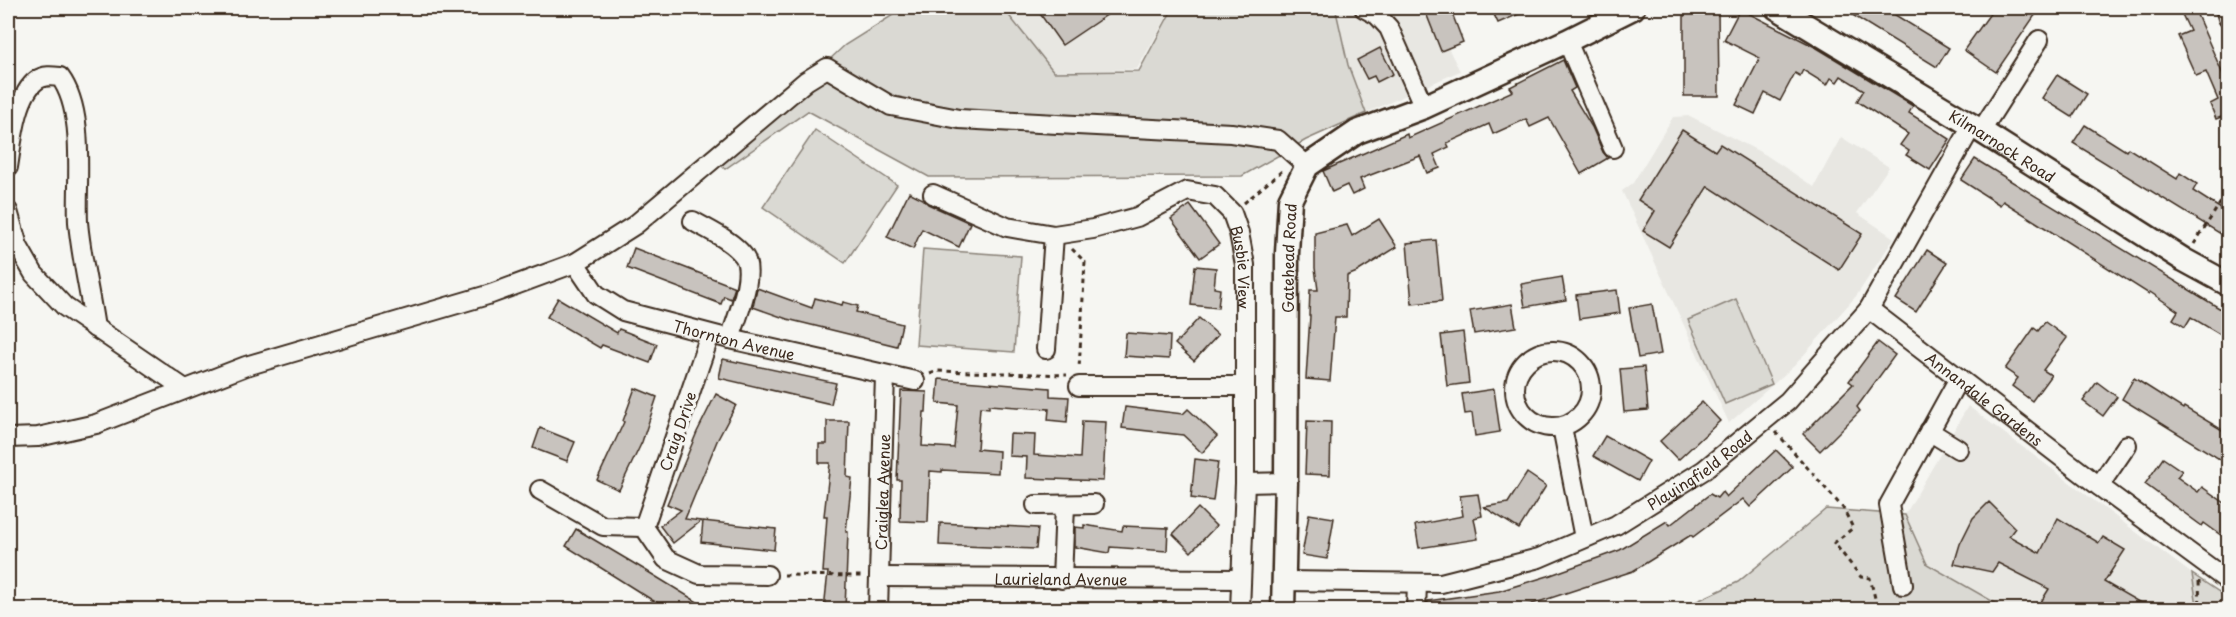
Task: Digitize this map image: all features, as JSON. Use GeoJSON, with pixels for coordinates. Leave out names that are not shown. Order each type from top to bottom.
{"type":"FeatureCollection","features":[{"type":"Feature","properties":{"kind":"main road","name":"Gatehead Road"},"geometry":{"type":"LineString","coordinates":[[1283,609],[1287,253],[1290,200],[1303,162],[1357,132],[1424,107],[1633,8]]}},
{"type":"Feature","properties":{"kind":"main road","name":"Kilmarnock Road"},"geometry":{"type":"LineString","coordinates":[[1777,8],[1977,129],[2184,260],[2229,284]]}},
{"type":"Feature","properties":{"kind":"street"},"geometry":{"type":"LineString","coordinates":[[1365,8],[1377,15],[1389,28],[1424,107]]}},
{"type":"Feature","properties":{"kind":"street"},"geometry":{"type":"LineString","coordinates":[[2225,8],[2229,18]]}},
{"type":"Feature","properties":{"kind":"street","name":"Playingfield Road"},"geometry":{"type":"LineString","coordinates":[[1284,580],[1441,583],[1539,558],[1616,525],[1704,470],[1788,401],[1869,309],[1977,129],[2039,40]]}},
{"type":"Feature","properties":{"kind":"street"},"geometry":{"type":"LineString","coordinates":[[1567,41],[1613,148]]}},
{"type":"Feature","properties":{"kind":"street"},"geometry":{"type":"LineString","coordinates":[[8,438],[38,437],[96,424],[246,366],[491,294],[575,263],[635,225],[806,81],[827,68],[891,106],[926,114],[959,119],[1231,133],[1278,140],[1303,162]]}},
{"type":"Feature","properties":{"kind":"street"},"geometry":{"type":"LineString","coordinates":[[8,168],[21,102],[37,80],[48,75],[60,77],[69,88],[77,135],[78,224],[96,328]]}},
{"type":"Feature","properties":{"kind":"street","name":"Busbie View"},"geometry":{"type":"LineString","coordinates":[[933,194],[1007,227],[1055,235],[1093,229],[1137,217],[1187,191],[1215,196],[1232,213],[1239,233],[1245,265],[1245,483],[1240,609]]}},
{"type":"Feature","properties":{"kind":"street"},"geometry":{"type":"LineString","coordinates":[[8,211],[18,246],[34,274],[65,307],[186,389]]}},
{"type":"Feature","properties":{"kind":"street"},"geometry":{"type":"LineString","coordinates":[[693,221],[739,250],[747,262],[749,275],[730,339]]}},
{"type":"Feature","properties":{"kind":"street"},"geometry":{"type":"LineString","coordinates":[[1046,349],[1055,235]]}},
{"type":"Feature","properties":{"kind":"street","name":"Thornton Avenue"},"geometry":{"type":"LineString","coordinates":[[575,263],[596,294],[623,311],[730,339],[915,381]]}},
{"type":"Feature","properties":{"kind":"street","name":"Annandale Gardens"},"geometry":{"type":"LineString","coordinates":[[1869,309],[2099,486],[2229,581]]}},
{"type":"Feature","properties":{"kind":"street","name":"Craig Drive"},"geometry":{"type":"LineString","coordinates":[[644,527],[710,334]]}},
{"type":"Feature","properties":{"kind":"street"},"geometry":{"type":"LineString","coordinates":[[1558,351],[1571,355],[1587,370],[1591,383],[1591,394],[1587,407],[1579,417],[1562,427],[1548,427],[1529,419],[1520,409],[1515,391],[1516,378],[1522,366],[1540,353],[1558,351]]}},
{"type":"Feature","properties":{"kind":"street","name":"Craiglea Avenue"},"geometry":{"type":"LineString","coordinates":[[878,609],[885,375]]}},
{"type":"Feature","properties":{"kind":"street"},"geometry":{"type":"LineString","coordinates":[[1903,585],[1889,505],[1959,378]]}},
{"type":"Feature","properties":{"kind":"street"},"geometry":{"type":"LineString","coordinates":[[1078,386],[1245,386]]}},
{"type":"Feature","properties":{"kind":"street"},"geometry":{"type":"LineString","coordinates":[[1562,427],[1584,538]]}},
{"type":"Feature","properties":{"kind":"street"},"geometry":{"type":"LineString","coordinates":[[1929,431],[1958,449]]}},
{"type":"Feature","properties":{"kind":"street"},"geometry":{"type":"LineString","coordinates":[[2099,486],[2127,445]]}},
{"type":"Feature","properties":{"kind":"street"},"geometry":{"type":"LineString","coordinates":[[1245,483],[1286,482]]}},
{"type":"Feature","properties":{"kind":"street"},"geometry":{"type":"LineString","coordinates":[[540,490],[603,526],[644,527],[666,559],[699,574],[767,575]]}},
{"type":"Feature","properties":{"kind":"street"},"geometry":{"type":"LineString","coordinates":[[1036,505],[1094,504]]}},
{"type":"Feature","properties":{"kind":"street"},"geometry":{"type":"LineString","coordinates":[[1062,579],[1065,505]]}},
{"type":"Feature","properties":{"kind":"street","name":"Laurieland Avenue"},"geometry":{"type":"LineString","coordinates":[[879,577],[1241,579]]}},
{"type":"Feature","properties":{"kind":"street"},"geometry":{"type":"LineString","coordinates":[[1416,609],[1417,584]]}},
{"type":"Feature","properties":{"kind":"path"},"geometry":{"type":"LineString","coordinates":[[1232,213],[1303,162]]}},
{"type":"Feature","properties":{"kind":"path"},"geometry":{"type":"LineString","coordinates":[[2184,260],[2229,191]]}},
{"type":"Feature","properties":{"kind":"path"},"geometry":{"type":"LineString","coordinates":[[1055,235],[1085,262],[1078,386]]}},
{"type":"Feature","properties":{"kind":"path"},"geometry":{"type":"LineString","coordinates":[[915,381],[938,371],[1068,375],[1078,386]]}},
{"type":"Feature","properties":{"kind":"path"},"geometry":{"type":"LineString","coordinates":[[1765,420],[1843,508],[1853,528],[1834,543],[1861,577],[1870,578],[1878,609]]}},
{"type":"Feature","properties":{"kind":"path"},"geometry":{"type":"LineString","coordinates":[[2198,559],[2200,609]]}},
{"type":"Feature","properties":{"kind":"path"},"geometry":{"type":"LineString","coordinates":[[767,575],[879,577]]}},
{"type":"Feature","properties":{"kind":"shaded area"},"geometry":{"type":"Polygon","coordinates":[[[904,8],[1003,8],[1054,72],[1139,71],[1173,8],[1329,8],[1336,11],[1348,65],[1366,113],[1306,140],[1242,176],[929,177],[808,111],[725,169],[719,163],[845,45],[904,8]]]}},
{"type":"Feature","properties":{"kind":"shaded area"},"geometry":{"type":"Polygon","coordinates":[[[1003,8],[1172,8],[1137,69],[1054,72],[1003,8]]]}},
{"type":"Feature","properties":{"kind":"shaded area"},"geometry":{"type":"Polygon","coordinates":[[[1270,8],[1427,8],[1460,71],[1366,113],[1348,65],[1270,8]]]}},
{"type":"Feature","properties":{"kind":"shaded area"},"geometry":{"type":"Polygon","coordinates":[[[1690,116],[1766,155],[1814,187],[1841,137],[1889,167],[1857,213],[1894,238],[1857,295],[1794,366],[1729,423],[1622,191],[1633,183],[1673,117],[1690,116]]]}},
{"type":"Feature","properties":{"kind":"shaded area"},"geometry":{"type":"Polygon","coordinates":[[[815,130],[897,185],[845,263],[763,207],[815,130]]]}},
{"type":"Feature","properties":{"kind":"shaded area"},"geometry":{"type":"Polygon","coordinates":[[[923,249],[1021,256],[1014,352],[916,345],[923,249]]]}},
{"type":"Feature","properties":{"kind":"shaded area"},"geometry":{"type":"Polygon","coordinates":[[[1736,299],[1772,384],[1725,404],[1688,320],[1736,299]]]}},
{"type":"Feature","properties":{"kind":"shaded area"},"geometry":{"type":"Polygon","coordinates":[[[1968,406],[2192,574],[2197,605],[2195,610],[2006,609],[1927,564],[1905,515],[1968,406]]]}},
{"type":"Feature","properties":{"kind":"shaded area"},"geometry":{"type":"Polygon","coordinates":[[[1826,509],[1905,515],[1927,564],[2006,609],[1678,610],[1738,582],[1826,509]]]}},
{"type":"Feature","properties":{"kind":"shaded area"},"geometry":{"type":"Polygon","coordinates":[[[2192,574],[2228,598],[2228,609],[2195,609],[2197,605],[2192,574]]]}},
{"type":"Feature","properties":{"kind":"building"},"geometry":{"type":"Polygon","coordinates":[[[1036,8],[1117,8],[1062,45],[1036,8]]]}},
{"type":"Feature","properties":{"kind":"building"},"geometry":{"type":"Polygon","coordinates":[[[1424,8],[1450,8],[1463,42],[1441,51],[1424,8]]]}},
{"type":"Feature","properties":{"kind":"building"},"geometry":{"type":"Polygon","coordinates":[[[1491,8],[1533,8],[1498,23],[1491,8]]]}},
{"type":"Feature","properties":{"kind":"building"},"geometry":{"type":"Polygon","coordinates":[[[1684,8],[1718,8],[1719,96],[1684,96],[1684,8]]]}},
{"type":"Feature","properties":{"kind":"building"},"geometry":{"type":"Polygon","coordinates":[[[1841,8],[1884,8],[1949,48],[1937,67],[1841,8]]]}},
{"type":"Feature","properties":{"kind":"building"},"geometry":{"type":"Polygon","coordinates":[[[1994,8],[2040,8],[1996,72],[1964,50],[1994,8]]]}},
{"type":"Feature","properties":{"kind":"building"},"geometry":{"type":"Polygon","coordinates":[[[2179,8],[2194,8],[2225,79],[2229,77],[2229,126],[2224,116],[2216,119],[2210,104],[2218,100],[2206,72],[2196,76],[2178,36],[2190,31],[2179,8]]]}},
{"type":"Feature","properties":{"kind":"building"},"geometry":{"type":"Polygon","coordinates":[[[1740,9],[1817,48],[1913,106],[1909,113],[1950,139],[1930,170],[1906,155],[1909,151],[1900,145],[1908,134],[1857,101],[1864,90],[1841,76],[1837,82],[1831,78],[1827,85],[1803,70],[1800,76],[1795,73],[1780,101],[1765,93],[1755,114],[1736,105],[1760,58],[1724,40],[1740,9]]]}},
{"type":"Feature","properties":{"kind":"building"},"geometry":{"type":"Polygon","coordinates":[[[1380,48],[1393,74],[1377,82],[1374,76],[1367,79],[1357,60],[1380,48]]]}},
{"type":"Feature","properties":{"kind":"building"},"geometry":{"type":"Polygon","coordinates":[[[1563,60],[1575,88],[1570,91],[1608,158],[1581,174],[1549,118],[1530,127],[1526,119],[1493,134],[1489,124],[1447,143],[1449,147],[1434,154],[1440,168],[1427,173],[1420,156],[1360,179],[1364,189],[1352,195],[1347,185],[1332,192],[1323,171],[1407,134],[1408,138],[1513,91],[1510,87],[1563,60]]]}},
{"type":"Feature","properties":{"kind":"building"},"geometry":{"type":"Polygon","coordinates":[[[2057,75],[2087,94],[2072,117],[2042,98],[2057,75]]]}},
{"type":"Feature","properties":{"kind":"building"},"geometry":{"type":"Polygon","coordinates":[[[2085,125],[2126,151],[2128,148],[2177,179],[2180,173],[2197,184],[2193,191],[2229,214],[2229,239],[2073,143],[2085,125]]]}},
{"type":"Feature","properties":{"kind":"building"},"geometry":{"type":"Polygon","coordinates":[[[1682,130],[1715,151],[1720,144],[1862,234],[1839,270],[1708,186],[1669,247],[1643,231],[1655,211],[1638,200],[1682,130]]]}},
{"type":"Feature","properties":{"kind":"building"},"geometry":{"type":"Polygon","coordinates":[[[1975,159],[2229,314],[2229,340],[2191,317],[2185,327],[2173,319],[2178,311],[2150,292],[2149,294],[2003,201],[2000,205],[1961,180],[1975,159]]]}},
{"type":"Feature","properties":{"kind":"building"},"geometry":{"type":"Polygon","coordinates":[[[909,192],[928,204],[970,223],[959,247],[922,229],[913,249],[887,237],[909,192]]]}},
{"type":"Feature","properties":{"kind":"building"},"geometry":{"type":"Polygon","coordinates":[[[1190,205],[1219,244],[1200,258],[1171,219],[1190,205]]]}},
{"type":"Feature","properties":{"kind":"building"},"geometry":{"type":"Polygon","coordinates":[[[1379,219],[1397,247],[1347,276],[1346,317],[1335,317],[1330,381],[1306,379],[1310,290],[1318,290],[1315,268],[1315,233],[1347,225],[1352,236],[1379,219]]]}},
{"type":"Feature","properties":{"kind":"building"},"geometry":{"type":"Polygon","coordinates":[[[1436,240],[1442,301],[1412,304],[1407,243],[1436,240]]]}},
{"type":"Feature","properties":{"kind":"building"},"geometry":{"type":"Polygon","coordinates":[[[634,248],[735,287],[731,299],[724,296],[721,304],[627,268],[634,248]]]}},
{"type":"Feature","properties":{"kind":"building"},"geometry":{"type":"Polygon","coordinates":[[[1927,250],[1947,263],[1916,312],[1896,299],[1927,250]]]}},
{"type":"Feature","properties":{"kind":"building"},"geometry":{"type":"Polygon","coordinates":[[[1195,266],[1216,268],[1214,288],[1220,289],[1218,308],[1191,305],[1195,266]]]}},
{"type":"Feature","properties":{"kind":"building"},"geometry":{"type":"Polygon","coordinates":[[[1562,277],[1566,300],[1525,307],[1521,284],[1562,277]]]}},
{"type":"Feature","properties":{"kind":"building"},"geometry":{"type":"Polygon","coordinates":[[[757,288],[812,308],[815,298],[842,305],[843,302],[858,306],[856,312],[902,324],[897,346],[787,319],[753,307],[757,288]]]}},
{"type":"Feature","properties":{"kind":"building"},"geometry":{"type":"Polygon","coordinates":[[[1617,290],[1620,313],[1579,319],[1576,295],[1617,290]]]}},
{"type":"Feature","properties":{"kind":"building"},"geometry":{"type":"Polygon","coordinates":[[[558,298],[617,333],[619,329],[657,344],[650,363],[602,345],[600,348],[547,317],[558,298]]]}},
{"type":"Feature","properties":{"kind":"building"},"geometry":{"type":"Polygon","coordinates":[[[1512,304],[1516,327],[1474,334],[1470,311],[1512,304]]]}},
{"type":"Feature","properties":{"kind":"building"},"geometry":{"type":"Polygon","coordinates":[[[1652,304],[1661,354],[1638,358],[1629,308],[1652,304]]]}},
{"type":"Feature","properties":{"kind":"building"},"geometry":{"type":"Polygon","coordinates":[[[1199,318],[1218,335],[1194,361],[1175,344],[1199,318]]]}},
{"type":"Feature","properties":{"kind":"building"},"geometry":{"type":"Polygon","coordinates":[[[2045,322],[2067,338],[2043,370],[2051,375],[2032,401],[2012,386],[2018,378],[2005,369],[2034,328],[2038,331],[2045,322]]]}},
{"type":"Feature","properties":{"kind":"building"},"geometry":{"type":"Polygon","coordinates":[[[1463,332],[1469,383],[1447,386],[1441,335],[1463,332]]]}},
{"type":"Feature","properties":{"kind":"building"},"geometry":{"type":"Polygon","coordinates":[[[1126,333],[1170,336],[1169,359],[1124,356],[1126,333]]]}},
{"type":"Feature","properties":{"kind":"building"},"geometry":{"type":"Polygon","coordinates":[[[1878,342],[1895,355],[1857,407],[1860,411],[1820,451],[1803,434],[1853,384],[1849,381],[1878,342]]]}},
{"type":"Feature","properties":{"kind":"building"},"geometry":{"type":"Polygon","coordinates":[[[723,359],[836,383],[831,404],[719,378],[723,359]]]}},
{"type":"Feature","properties":{"kind":"building"},"geometry":{"type":"Polygon","coordinates":[[[1644,367],[1648,410],[1624,412],[1620,369],[1644,367]]]}},
{"type":"Feature","properties":{"kind":"building"},"geometry":{"type":"Polygon","coordinates":[[[2134,378],[2183,409],[2184,407],[2229,434],[2229,465],[2122,399],[2134,378]]]}},
{"type":"Feature","properties":{"kind":"building"},"geometry":{"type":"Polygon","coordinates":[[[939,379],[1050,388],[1050,396],[1069,397],[1067,422],[1048,420],[1049,409],[989,405],[989,408],[980,407],[977,449],[999,451],[998,473],[930,471],[928,522],[900,521],[901,480],[897,480],[901,391],[927,392],[922,446],[954,448],[958,405],[937,403],[939,379]]]}},
{"type":"Feature","properties":{"kind":"building"},"geometry":{"type":"Polygon","coordinates":[[[2097,382],[2117,397],[2103,416],[2083,401],[2097,382]]]}},
{"type":"Feature","properties":{"kind":"building"},"geometry":{"type":"Polygon","coordinates":[[[635,388],[657,397],[642,442],[619,490],[597,480],[624,422],[635,388]]]}},
{"type":"Feature","properties":{"kind":"building"},"geometry":{"type":"Polygon","coordinates":[[[1494,389],[1500,432],[1475,436],[1472,413],[1465,414],[1462,394],[1494,389]]]}},
{"type":"Feature","properties":{"kind":"building"},"geometry":{"type":"Polygon","coordinates":[[[716,394],[736,405],[717,441],[685,519],[701,521],[673,543],[660,526],[681,510],[667,504],[697,432],[716,394]]]}},
{"type":"Feature","properties":{"kind":"building"},"geometry":{"type":"Polygon","coordinates":[[[1702,402],[1720,421],[1678,460],[1660,441],[1702,402]]]}},
{"type":"Feature","properties":{"kind":"building"},"geometry":{"type":"Polygon","coordinates":[[[1125,407],[1183,414],[1188,409],[1217,436],[1202,453],[1183,435],[1122,428],[1125,407]]]}},
{"type":"Feature","properties":{"kind":"building"},"geometry":{"type":"Polygon","coordinates":[[[827,421],[849,421],[847,477],[852,478],[846,532],[848,532],[845,609],[824,609],[828,572],[823,572],[827,516],[824,516],[830,463],[819,463],[819,444],[827,444],[827,421]]]}},
{"type":"Feature","properties":{"kind":"building"},"geometry":{"type":"Polygon","coordinates":[[[1082,421],[1106,422],[1103,481],[1026,478],[1027,457],[1009,456],[1010,434],[1035,435],[1034,455],[1080,458],[1082,421]]]}},
{"type":"Feature","properties":{"kind":"building"},"geometry":{"type":"Polygon","coordinates":[[[1307,421],[1331,422],[1330,475],[1305,474],[1307,421]]]}},
{"type":"Feature","properties":{"kind":"building"},"geometry":{"type":"Polygon","coordinates":[[[540,428],[575,442],[567,461],[533,448],[540,428]]]}},
{"type":"Feature","properties":{"kind":"building"},"geometry":{"type":"Polygon","coordinates":[[[1605,436],[1649,461],[1638,481],[1593,456],[1605,436]]]}},
{"type":"Feature","properties":{"kind":"building"},"geometry":{"type":"Polygon","coordinates":[[[1776,450],[1793,467],[1750,507],[1743,499],[1693,537],[1691,535],[1633,571],[1517,609],[1427,609],[1428,601],[1499,591],[1620,550],[1667,521],[1670,525],[1710,494],[1717,498],[1722,492],[1726,497],[1776,450]]]}},
{"type":"Feature","properties":{"kind":"building"},"geometry":{"type":"Polygon","coordinates":[[[2163,458],[2182,471],[2177,477],[2198,492],[2202,487],[2229,506],[2229,541],[2204,523],[2202,526],[2145,484],[2163,458]]]}},
{"type":"Feature","properties":{"kind":"building"},"geometry":{"type":"Polygon","coordinates":[[[1195,459],[1218,462],[1213,501],[1191,498],[1195,459]]]}},
{"type":"Feature","properties":{"kind":"building"},"geometry":{"type":"Polygon","coordinates":[[[1527,473],[1546,486],[1519,529],[1484,507],[1508,503],[1527,473]]]}},
{"type":"Feature","properties":{"kind":"building"},"geometry":{"type":"Polygon","coordinates":[[[1478,494],[1482,516],[1474,518],[1478,539],[1419,548],[1415,525],[1463,516],[1460,496],[1478,494]]]}},
{"type":"Feature","properties":{"kind":"building"},"geometry":{"type":"Polygon","coordinates":[[[1989,502],[2015,528],[2009,536],[2040,553],[2058,518],[2099,543],[2103,537],[2125,550],[2104,582],[2151,609],[2047,609],[2039,605],[2049,589],[1998,563],[1992,572],[1954,564],[1960,544],[1973,518],[1989,502]]]}},
{"type":"Feature","properties":{"kind":"building"},"geometry":{"type":"Polygon","coordinates":[[[1198,508],[1216,526],[1191,552],[1173,534],[1198,508]]]}},
{"type":"Feature","properties":{"kind":"building"},"geometry":{"type":"Polygon","coordinates":[[[1309,514],[1334,518],[1327,559],[1302,555],[1309,514]]]}},
{"type":"Feature","properties":{"kind":"building"},"geometry":{"type":"Polygon","coordinates":[[[703,521],[776,529],[774,550],[701,542],[703,521]]]}},
{"type":"Feature","properties":{"kind":"building"},"geometry":{"type":"Polygon","coordinates":[[[940,523],[1038,528],[1036,549],[939,545],[940,523]]]}},
{"type":"Feature","properties":{"kind":"building"},"geometry":{"type":"Polygon","coordinates":[[[1084,525],[1122,531],[1123,526],[1168,528],[1167,551],[1110,547],[1109,553],[1075,547],[1075,527],[1084,528],[1084,525]]]}},
{"type":"Feature","properties":{"kind":"building"},"geometry":{"type":"Polygon","coordinates":[[[576,529],[709,609],[669,609],[652,600],[566,546],[576,529]]]}}]}
